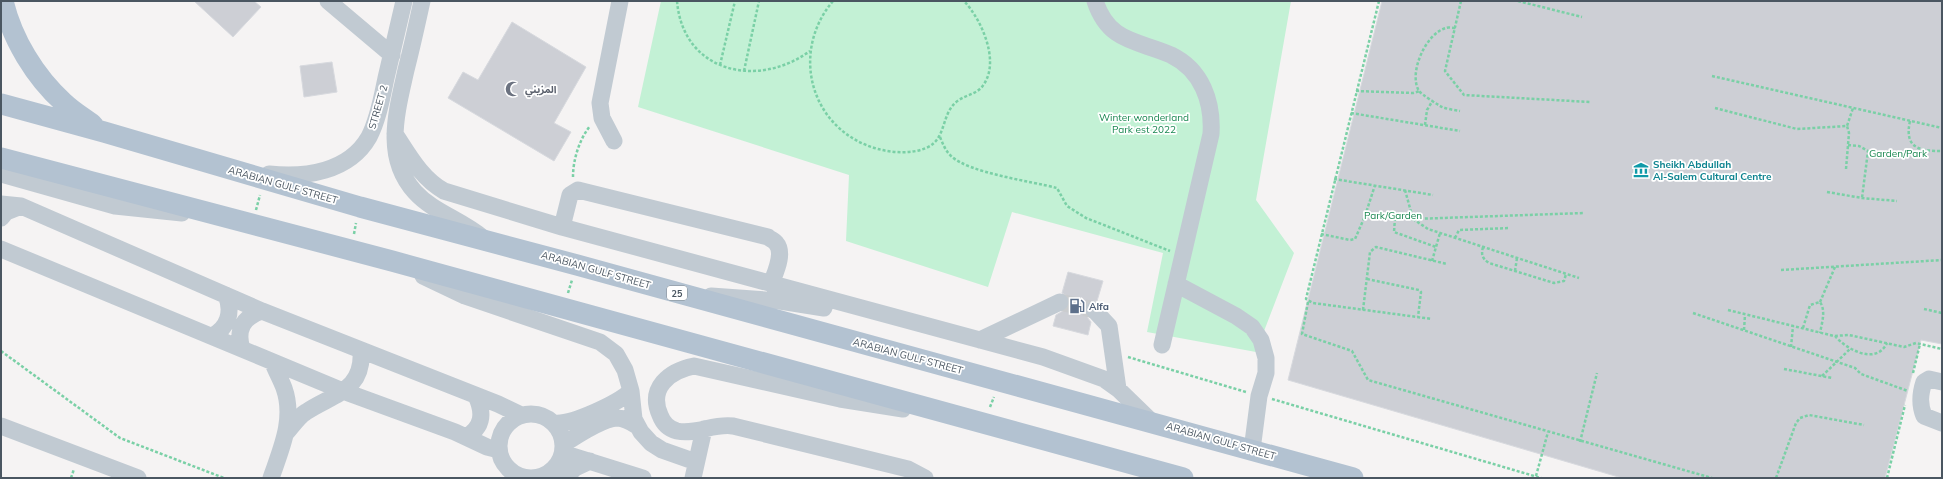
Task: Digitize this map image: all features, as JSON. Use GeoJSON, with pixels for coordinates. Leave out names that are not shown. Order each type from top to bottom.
{"type":"FeatureCollection","features":[{"type":"Feature","properties":{"kind":"main road"},"geometry":{"type":"LineString","coordinates":[[3,1],[8,20],[31,65],[63,103],[104,132]]}},
{"type":"Feature","properties":{"kind":"main road","name":"ARABIAN GULF STREET"},"geometry":{"type":"LineString","coordinates":[[1,104],[104,132],[360,207],[487,240],[999,381],[1151,421],[1353,478]]}},
{"type":"Feature","properties":{"kind":"main road"},"geometry":{"type":"LineString","coordinates":[[1,158],[220,217],[392,261],[1183,478]]}},
{"type":"Feature","properties":{"kind":"street"},"geometry":{"type":"LineString","coordinates":[[328,1],[393,49],[412,47]]}},
{"type":"Feature","properties":{"kind":"street","name":"STREET 2"},"geometry":{"type":"LineString","coordinates":[[233,171],[287,176],[311,174],[333,168],[354,155],[363,146],[374,124],[404,1]]}},
{"type":"Feature","properties":{"kind":"street","name":"STREET 2"},"geometry":{"type":"LineString","coordinates":[[422,1],[396,116],[396,155],[408,184],[415,192],[432,206],[465,224],[487,240]]}},
{"type":"Feature","properties":{"kind":"street"},"geometry":{"type":"LineString","coordinates":[[614,141],[600,112],[600,104],[619,1]]}},
{"type":"Feature","properties":{"kind":"street"},"geometry":{"type":"LineString","coordinates":[[1095,1],[1102,17],[1119,35],[1130,41],[1171,56],[1184,64],[1196,75],[1204,88],[1210,103],[1212,118],[1211,134],[1162,345]]}},
{"type":"Feature","properties":{"kind":"street"},"geometry":{"type":"LineString","coordinates":[[395,134],[423,175],[444,191],[562,227],[1050,359],[1104,379],[1118,389],[1151,421]]}},
{"type":"Feature","properties":{"kind":"street"},"geometry":{"type":"LineString","coordinates":[[1,174],[115,206],[220,217]]}},
{"type":"Feature","properties":{"kind":"street"},"geometry":{"type":"LineString","coordinates":[[562,227],[570,195],[578,190],[586,190],[768,237],[776,243],[779,250],[779,258],[771,284]]}},
{"type":"Feature","properties":{"kind":"street"},"geometry":{"type":"LineString","coordinates":[[1,204],[21,206],[262,311],[521,415],[539,415],[554,423],[559,429],[563,448]]}},
{"type":"Feature","properties":{"kind":"street"},"geometry":{"type":"LineString","coordinates":[[1,218],[6,212],[21,206]]}},
{"type":"Feature","properties":{"kind":"street"},"geometry":{"type":"LineString","coordinates":[[1,249],[212,336],[273,363],[466,437],[487,447],[499,450]]}},
{"type":"Feature","properties":{"kind":"street"},"geometry":{"type":"LineString","coordinates":[[392,261],[465,296],[600,342],[609,347],[621,362],[631,391],[637,426]]}},
{"type":"Feature","properties":{"kind":"street"},"geometry":{"type":"LineString","coordinates":[[1176,284],[1236,316],[1252,327],[1261,340],[1266,358],[1266,373],[1259,396],[1252,450]]}},
{"type":"Feature","properties":{"kind":"street"},"geometry":{"type":"LineString","coordinates":[[678,293],[780,301],[917,323]]}},
{"type":"Feature","properties":{"kind":"street"},"geometry":{"type":"LineString","coordinates":[[212,336],[223,328],[229,316],[229,302],[226,295]]}},
{"type":"Feature","properties":{"kind":"street"},"geometry":{"type":"LineString","coordinates":[[980,340],[1060,302]]}},
{"type":"Feature","properties":{"kind":"street"},"geometry":{"type":"LineString","coordinates":[[1094,310],[1110,326],[1118,389]]}},
{"type":"Feature","properties":{"kind":"street"},"geometry":{"type":"LineString","coordinates":[[242,349],[239,333],[242,325],[247,318],[262,311]]}},
{"type":"Feature","properties":{"kind":"street"},"geometry":{"type":"LineString","coordinates":[[287,432],[306,412],[349,386],[358,374],[361,366],[361,350]]}},
{"type":"Feature","properties":{"kind":"street"},"geometry":{"type":"LineString","coordinates":[[271,478],[287,432],[288,406],[284,389],[273,363]]}},
{"type":"Feature","properties":{"kind":"street"},"geometry":{"type":"LineString","coordinates":[[925,478],[908,470],[733,426],[715,426],[685,432],[672,429],[666,425],[658,410],[656,394],[659,387],[671,374],[682,368],[694,366],[840,399],[960,417]]}},
{"type":"Feature","properties":{"kind":"street"},"geometry":{"type":"LineString","coordinates":[[1942,382],[1929,380],[1924,382],[1920,393],[1920,406],[1924,416],[1942,423]]}},
{"type":"Feature","properties":{"kind":"street"},"geometry":{"type":"LineString","coordinates":[[554,423],[564,423],[612,404],[631,391]]}},
{"type":"Feature","properties":{"kind":"street"},"geometry":{"type":"LineString","coordinates":[[466,437],[476,429],[482,418],[480,405],[476,396]]}},
{"type":"Feature","properties":{"kind":"street"},"geometry":{"type":"LineString","coordinates":[[521,415],[507,425],[502,432],[499,450],[502,460],[508,469],[517,475],[527,478],[539,478],[554,469],[563,448],[576,436],[611,419],[625,419],[637,426],[656,446],[694,470],[704,429]]}},
{"type":"Feature","properties":{"kind":"street"},"geometry":{"type":"LineString","coordinates":[[1,426],[138,478]]}},
{"type":"Feature","properties":{"kind":"street"},"geometry":{"type":"LineString","coordinates":[[563,448],[590,461],[643,478]]}},
{"type":"Feature","properties":{"kind":"street"},"geometry":{"type":"LineString","coordinates":[[564,478],[575,468],[590,461]]}},
{"type":"Feature","properties":{"kind":"path"},"geometry":{"type":"LineString","coordinates":[[677,1],[681,23],[692,44],[709,60],[720,65],[755,72],[779,68],[810,51]]}},
{"type":"Feature","properties":{"kind":"path"},"geometry":{"type":"LineString","coordinates":[[720,65],[735,1]]}},
{"type":"Feature","properties":{"kind":"path"},"geometry":{"type":"LineString","coordinates":[[744,71],[759,1]]}},
{"type":"Feature","properties":{"kind":"path"},"geometry":{"type":"LineString","coordinates":[[833,1],[818,24],[810,51],[811,78],[815,91],[827,115],[846,134],[871,147],[897,152],[924,149],[936,142],[940,137],[949,110],[960,100],[980,89],[989,74],[988,52],[985,35],[980,22],[964,1]]}},
{"type":"Feature","properties":{"kind":"path"},"geometry":{"type":"LineString","coordinates":[[1378,1],[1306,294],[1306,299],[1308,302],[1302,334],[1352,351],[1368,380],[1580,442],[1712,478]]}},
{"type":"Feature","properties":{"kind":"path"},"geometry":{"type":"LineString","coordinates":[[1461,1],[1445,71],[1464,95],[1590,102]]}},
{"type":"Feature","properties":{"kind":"path"},"geometry":{"type":"LineString","coordinates":[[1518,1],[1582,17]]}},
{"type":"Feature","properties":{"kind":"path"},"geometry":{"type":"LineString","coordinates":[[1455,28],[1445,28],[1436,34],[1425,47],[1418,60],[1416,71],[1417,83],[1420,91],[1441,107],[1460,111]]}},
{"type":"Feature","properties":{"kind":"path"},"geometry":{"type":"LineString","coordinates":[[1712,76],[1942,128]]}},
{"type":"Feature","properties":{"kind":"path"},"geometry":{"type":"LineString","coordinates":[[1356,91],[1414,93],[1420,91]]}},
{"type":"Feature","properties":{"kind":"path"},"geometry":{"type":"LineString","coordinates":[[1425,125],[1427,110],[1433,100]]}},
{"type":"Feature","properties":{"kind":"path"},"geometry":{"type":"LineString","coordinates":[[1715,108],[1797,129],[1847,126]]}},
{"type":"Feature","properties":{"kind":"path"},"geometry":{"type":"LineString","coordinates":[[1846,169],[1849,132],[1847,126],[1853,108]]}},
{"type":"Feature","properties":{"kind":"path"},"geometry":{"type":"LineString","coordinates":[[573,192],[573,170],[582,136],[600,112]]}},
{"type":"Feature","properties":{"kind":"path"},"geometry":{"type":"LineString","coordinates":[[1351,113],[1460,131]]}},
{"type":"Feature","properties":{"kind":"path"},"geometry":{"type":"LineString","coordinates":[[1910,121],[1908,130],[1910,142],[1915,147],[1931,151],[1942,151]]}},
{"type":"Feature","properties":{"kind":"path"},"geometry":{"type":"LineString","coordinates":[[940,137],[948,152],[966,166],[1057,188],[1067,206],[1086,218],[1174,252]]}},
{"type":"Feature","properties":{"kind":"path"},"geometry":{"type":"LineString","coordinates":[[1848,145],[1859,146],[1868,151],[1862,198]]}},
{"type":"Feature","properties":{"kind":"path"},"geometry":{"type":"LineString","coordinates":[[252,225],[265,179]]}},
{"type":"Feature","properties":{"kind":"path"},"geometry":{"type":"LineString","coordinates":[[1334,179],[1433,195]]}},
{"type":"Feature","properties":{"kind":"path"},"geometry":{"type":"LineString","coordinates":[[1321,234],[1350,240],[1355,239],[1365,216],[1375,185]]}},
{"type":"Feature","properties":{"kind":"path"},"geometry":{"type":"LineString","coordinates":[[1405,190],[1413,219],[1428,229],[1579,278]]}},
{"type":"Feature","properties":{"kind":"path"},"geometry":{"type":"LineString","coordinates":[[1827,192],[1862,198],[1897,201]]}},
{"type":"Feature","properties":{"kind":"path"},"geometry":{"type":"LineString","coordinates":[[350,250],[360,207]]}},
{"type":"Feature","properties":{"kind":"path"},"geometry":{"type":"LineString","coordinates":[[1365,216],[1413,219],[1584,213]]}},
{"type":"Feature","properties":{"kind":"path"},"geometry":{"type":"LineString","coordinates":[[1395,218],[1394,232],[1436,248]]}},
{"type":"Feature","properties":{"kind":"path"},"geometry":{"type":"LineString","coordinates":[[1455,238],[1459,230],[1510,228]]}},
{"type":"Feature","properties":{"kind":"path"},"geometry":{"type":"LineString","coordinates":[[1432,260],[1440,233]]}},
{"type":"Feature","properties":{"kind":"path"},"geometry":{"type":"LineString","coordinates":[[1363,310],[1370,252],[1376,247],[1447,264]]}},
{"type":"Feature","properties":{"kind":"path"},"geometry":{"type":"LineString","coordinates":[[1482,247],[1481,253],[1483,258],[1489,263],[1554,283],[1564,281],[1566,274]]}},
{"type":"Feature","properties":{"kind":"path"},"geometry":{"type":"LineString","coordinates":[[1514,271],[1517,258]]}},
{"type":"Feature","properties":{"kind":"path"},"geometry":{"type":"LineString","coordinates":[[1781,270],[1942,260]]}},
{"type":"Feature","properties":{"kind":"path"},"geometry":{"type":"LineString","coordinates":[[563,308],[577,265]]}},
{"type":"Feature","properties":{"kind":"path"},"geometry":{"type":"LineString","coordinates":[[1820,302],[1835,267]]}},
{"type":"Feature","properties":{"kind":"path"},"geometry":{"type":"LineString","coordinates":[[1367,279],[1419,290],[1421,292],[1418,317]]}},
{"type":"Feature","properties":{"kind":"path"},"geometry":{"type":"LineString","coordinates":[[1308,302],[1432,319]]}},
{"type":"Feature","properties":{"kind":"path"},"geometry":{"type":"LineString","coordinates":[[1803,328],[1810,305],[1820,302]]}},
{"type":"Feature","properties":{"kind":"path"},"geometry":{"type":"LineString","coordinates":[[1820,302],[1823,306],[1824,314],[1820,333]]}},
{"type":"Feature","properties":{"kind":"path"},"geometry":{"type":"LineString","coordinates":[[1924,308],[1942,313]]}},
{"type":"Feature","properties":{"kind":"path"},"geometry":{"type":"LineString","coordinates":[[1728,310],[1834,336],[1849,335],[1904,347],[1916,343],[1942,349]]}},
{"type":"Feature","properties":{"kind":"path"},"geometry":{"type":"LineString","coordinates":[[1693,313],[1855,368],[1861,374],[1909,391]]}},
{"type":"Feature","properties":{"kind":"path"},"geometry":{"type":"LineString","coordinates":[[1744,330],[1745,314]]}},
{"type":"Feature","properties":{"kind":"path"},"geometry":{"type":"LineString","coordinates":[[1791,347],[1793,326]]}},
{"type":"Feature","properties":{"kind":"path"},"geometry":{"type":"LineString","coordinates":[[1834,336],[1850,349],[1860,354],[1872,354],[1879,352],[1887,343]]}},
{"type":"Feature","properties":{"kind":"path"},"geometry":{"type":"LineString","coordinates":[[1912,377],[1920,344]]}},
{"type":"Feature","properties":{"kind":"path"},"geometry":{"type":"LineString","coordinates":[[1821,376],[1850,349]]}},
{"type":"Feature","properties":{"kind":"path"},"geometry":{"type":"LineString","coordinates":[[1,351],[120,438],[224,478]]}},
{"type":"Feature","properties":{"kind":"path"},"geometry":{"type":"LineString","coordinates":[[1114,353],[1542,478]]}},
{"type":"Feature","properties":{"kind":"path"},"geometry":{"type":"LineString","coordinates":[[1784,369],[1832,378]]}},
{"type":"Feature","properties":{"kind":"path"},"geometry":{"type":"LineString","coordinates":[[1580,442],[1597,373]]}},
{"type":"Feature","properties":{"kind":"path"},"geometry":{"type":"LineString","coordinates":[[985,424],[999,381]]}},
{"type":"Feature","properties":{"kind":"path"},"geometry":{"type":"LineString","coordinates":[[1887,478],[1910,384]]}},
{"type":"Feature","properties":{"kind":"path"},"geometry":{"type":"LineString","coordinates":[[1776,478],[1796,423],[1800,418],[1809,415],[1864,425]]}},
{"type":"Feature","properties":{"kind":"path"},"geometry":{"type":"LineString","coordinates":[[1536,476],[1548,432]]}},
{"type":"Feature","properties":{"kind":"green space","name":"Winter wonderland Park est 2022"},"geometry":{"type":"Polygon","coordinates":[[[661,1],[1291,1],[1256,200],[1294,253],[1256,352],[1147,332],[1163,253],[1012,212],[988,287],[846,241],[849,175],[638,107],[661,1]]]}},
{"type":"Feature","properties":{"kind":"building"},"geometry":{"type":"Polygon","coordinates":[[[194,1],[254,1],[261,7],[233,37],[194,1]]]}},
{"type":"Feature","properties":{"kind":"building","name":"Sheikh Abdullah Al-Salem Cultural Centre"},"geometry":{"type":"Polygon","coordinates":[[[1382,1],[1942,1],[1942,344],[1921,340],[1885,478],[1622,478],[1288,380],[1382,1]]]}},
{"type":"Feature","properties":{"kind":"building","name":"المزيني"},"geometry":{"type":"Polygon","coordinates":[[[512,22],[586,67],[554,123],[571,132],[554,161],[448,98],[463,72],[478,80],[512,22]]]}},
{"type":"Feature","properties":{"kind":"building"},"geometry":{"type":"Polygon","coordinates":[[[332,62],[337,92],[304,97],[300,66],[332,62]]]}},
{"type":"Feature","properties":{"kind":"building","name":"Alfa"},"geometry":{"type":"Polygon","coordinates":[[[1068,272],[1103,281],[1097,301],[1087,302],[1084,307],[1084,313],[1091,322],[1088,335],[1053,326],[1056,315],[1068,308],[1070,303],[1069,297],[1062,293],[1068,272]]]}},
{"type":"Feature","properties":{"kind":"tunnel"},"geometry":{"type":"LineString","coordinates":[[1060,302],[1094,310]]}},
{"type":"Feature","properties":{"kind":"place","name":"المزيني"},"geometry":{"type":"Point","coordinates":[513,89]}},
{"type":"Feature","properties":{"kind":"place","name":"Sheikh Abdullah Al-Salem Cultural Centre"},"geometry":{"type":"Point","coordinates":[1641,170]}},
{"type":"Feature","properties":{"kind":"place","name":"Alfa"},"geometry":{"type":"Point","coordinates":[1077,306]}},
{"type":"Feature","properties":{"kind":"park label","name":"Garden/Park"},"geometry":{"type":"Point","coordinates":[1898,153]}},
{"type":"Feature","properties":{"kind":"park label","name":"Park/Garden"},"geometry":{"type":"Point","coordinates":[1393,215]}}]}
